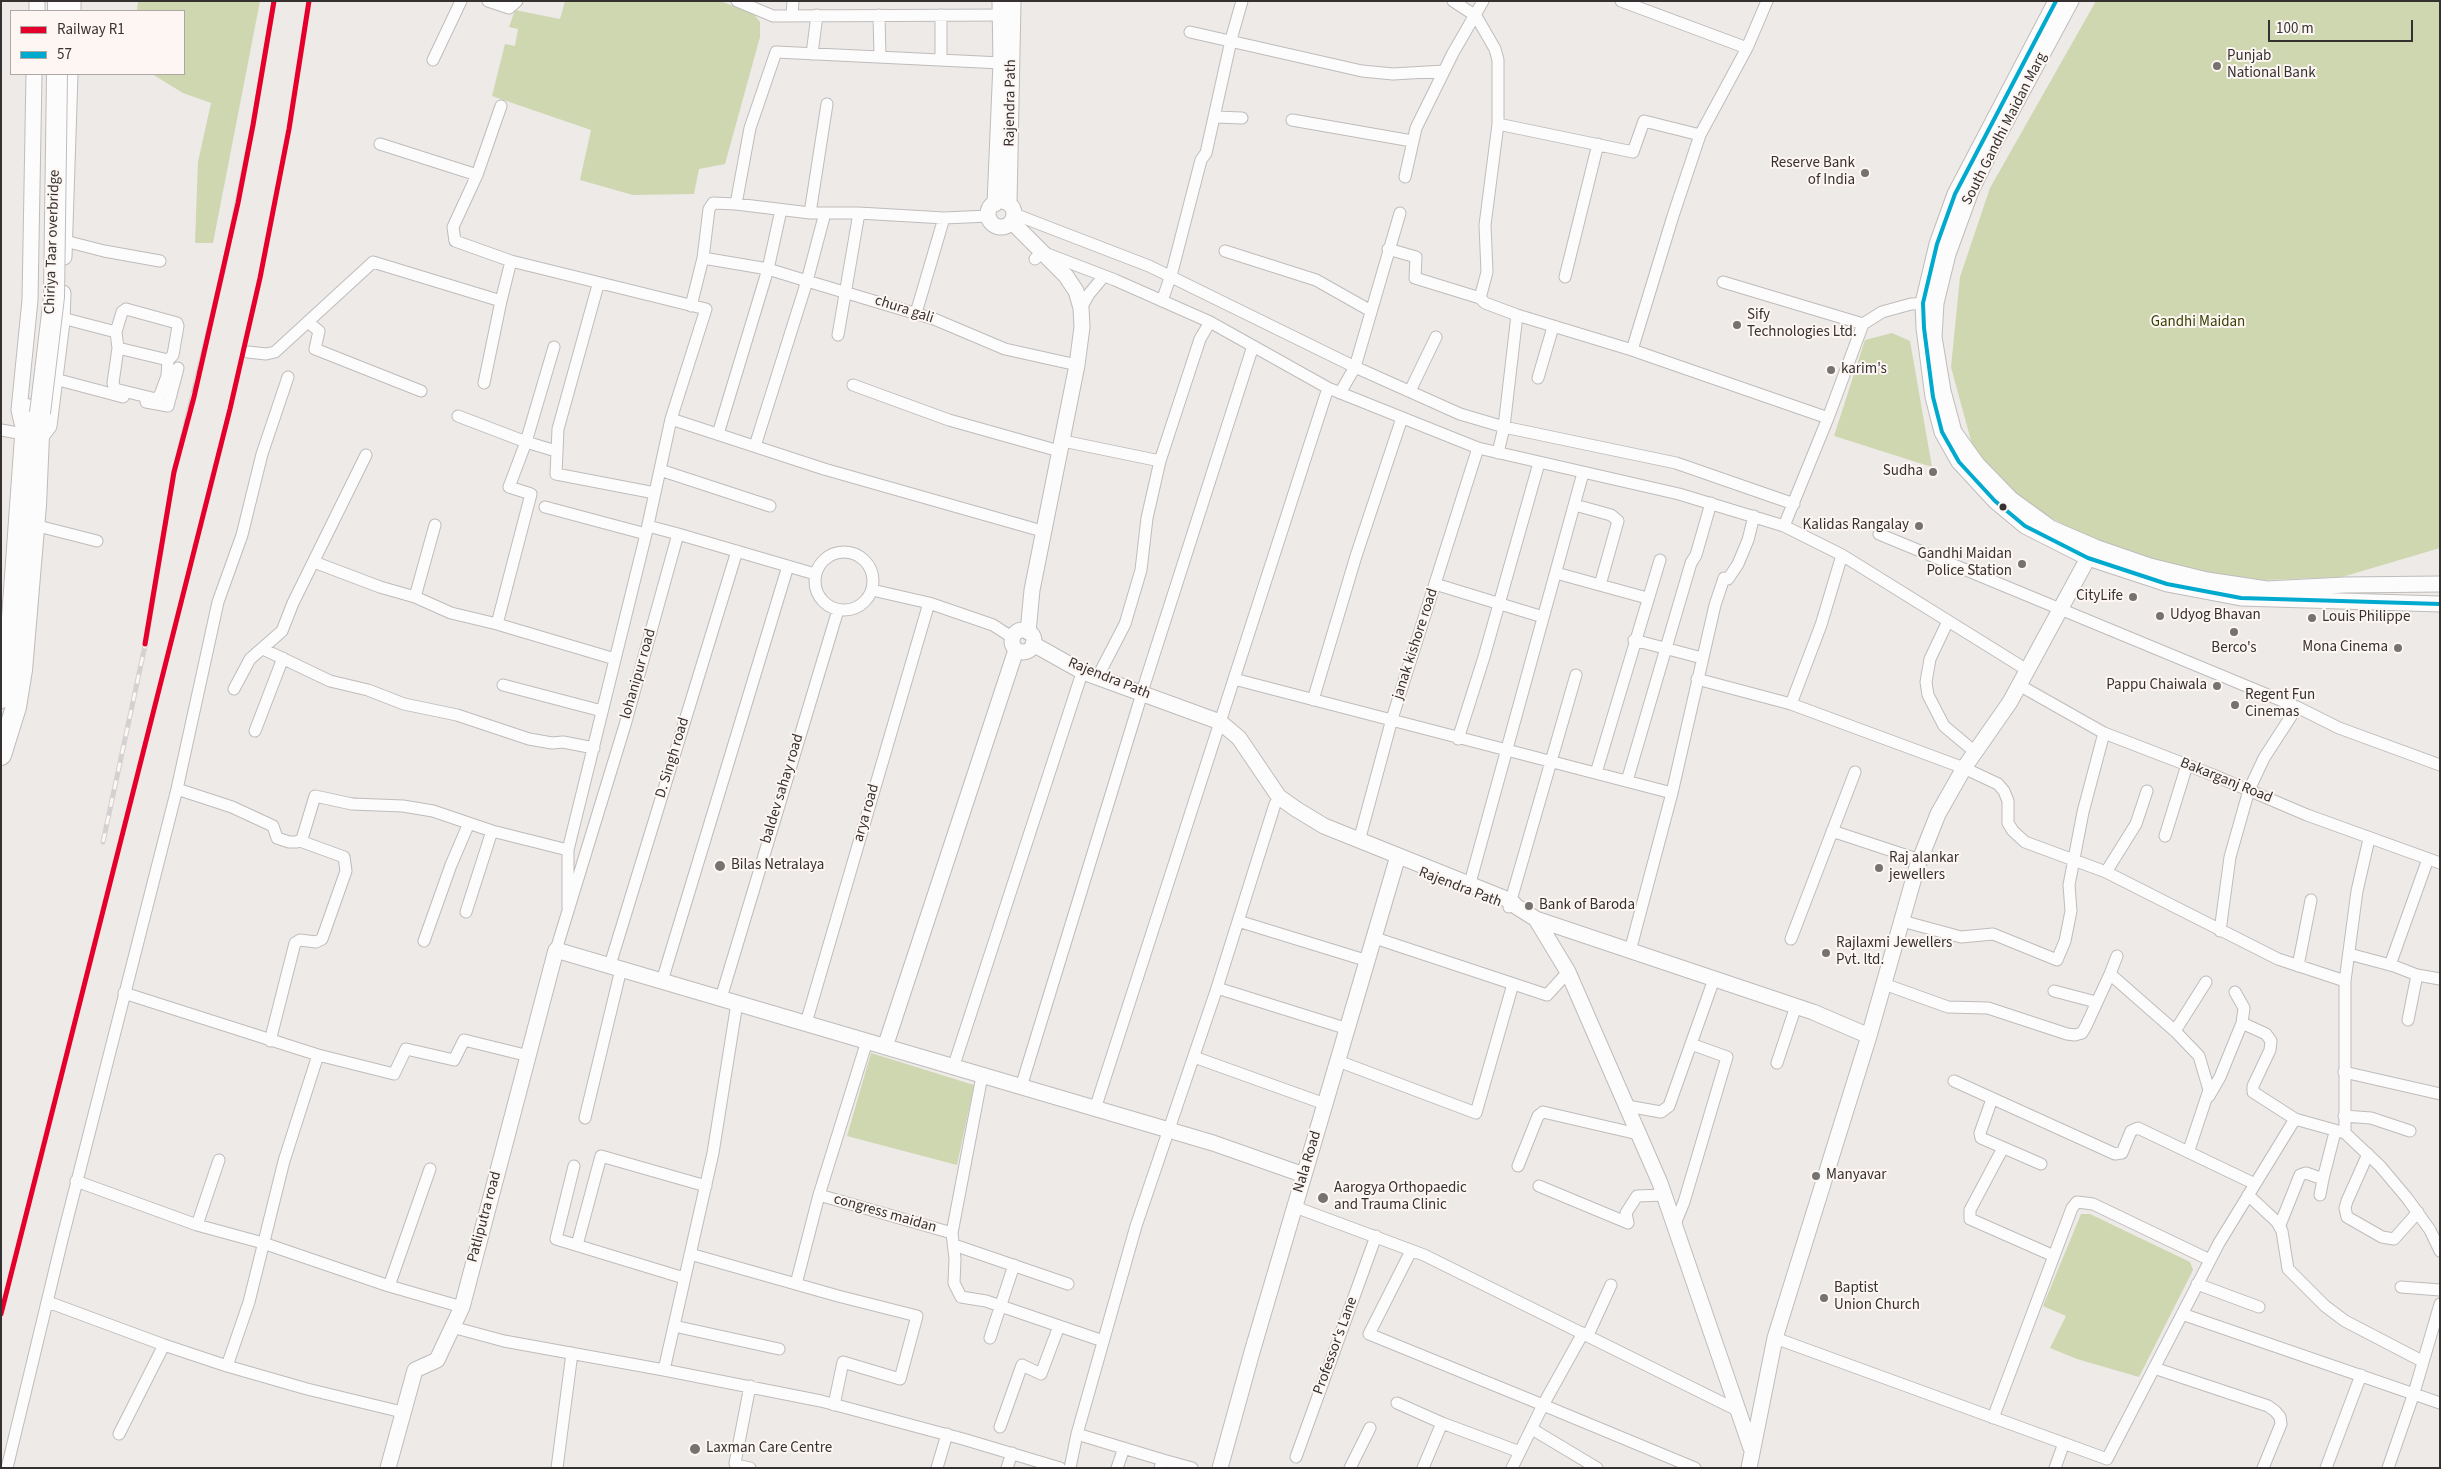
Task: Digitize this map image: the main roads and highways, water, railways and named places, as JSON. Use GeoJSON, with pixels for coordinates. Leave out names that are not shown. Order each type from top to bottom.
{"type":"FeatureCollection","features":[{"type":"Feature","properties":{"kind":"highway","name":"Chiriya Taar overbridge"},"geometry":{"type":"LineString","coordinates":[[32,437],[42,295],[45,75]]}},
{"type":"Feature","properties":{"kind":"highway","name":"Chiriya Taar overbridge"},"geometry":{"type":"LineString","coordinates":[[33,411],[54,297],[57,75]]}},
{"type":"Feature","properties":{"kind":"highway"},"geometry":{"type":"LineString","coordinates":[[1,755],[16,707],[22,670],[34,526],[32,437]]}},
{"type":"Feature","properties":{"kind":"highway"},"geometry":{"type":"LineString","coordinates":[[1,698],[10,646],[32,437]]}},
{"type":"Feature","properties":{"kind":"main road"},"geometry":{"type":"LineString","coordinates":[[1930,303],[1937,244],[1955,194],[2056,1]]}},
{"type":"Feature","properties":{"kind":"main road","name":"South Gandhi Maidan Marg"},"geometry":{"type":"LineString","coordinates":[[2071,1],[1996,140],[1972,191],[1930,303],[1937,364],[1954,432],[1977,464],[2011,499],[2051,528],[2091,552]]}},
{"type":"Feature","properties":{"kind":"main road","name":"Rajendra Path"},"geometry":{"type":"LineString","coordinates":[[1003,214],[1001,63],[1007,8]]}},
{"type":"Feature","properties":{"kind":"main road","name":"Rajendra Path"},"geometry":{"type":"LineString","coordinates":[[1003,214],[1007,8]]}},
{"type":"Feature","properties":{"kind":"main road"},"geometry":{"type":"LineString","coordinates":[[34,75],[30,300],[19,410],[32,437],[49,426],[62,318],[70,75]]}},
{"type":"Feature","properties":{"kind":"main road"},"geometry":{"type":"LineString","coordinates":[[33,110],[69,113]]}},
{"type":"Feature","properties":{"kind":"main road"},"geometry":{"type":"LineString","coordinates":[[1003,214],[1059,282],[1068,295],[1072,310],[1073,327],[1057,445],[1023,641],[885,1047],[1170,1130],[1304,1175]]}},
{"type":"Feature","properties":{"kind":"main road"},"geometry":{"type":"LineString","coordinates":[[1023,641],[1023,589],[1035,529],[1057,445],[1081,337],[1081,308],[1076,291],[1066,276],[1038,256]]}},
{"type":"Feature","properties":{"kind":"main road"},"geometry":{"type":"LineString","coordinates":[[2091,552],[2207,580],[2267,589],[2345,585],[2440,584]]}},
{"type":"Feature","properties":{"kind":"main road"},"geometry":{"type":"LineString","coordinates":[[2091,552],[2167,584],[2241,598],[2440,604]]}},
{"type":"Feature","properties":{"kind":"main road"},"geometry":{"type":"LineString","coordinates":[[1749,1468],[1775,1338],[1869,1036],[1920,860],[1938,814],[1964,768],[2010,702],[2091,552]]}},
{"type":"Feature","properties":{"kind":"main road","name":"Rajendra Path"},"geometry":{"type":"LineString","coordinates":[[1023,641],[1098,678],[1218,726],[1239,738],[1279,797],[1322,829],[1359,841],[1397,860],[1470,882],[1512,905]]}},
{"type":"Feature","properties":{"kind":"main road","name":"Rajendra Path"},"geometry":{"type":"LineString","coordinates":[[1023,641],[1080,679],[1141,696]]}},
{"type":"Feature","properties":{"kind":"main road","name":"Rajendra Path"},"geometry":{"type":"LineString","coordinates":[[1218,726],[1234,744],[1275,804],[1322,829],[1512,905]]}},
{"type":"Feature","properties":{"kind":"main road","name":"Nala Road"},"geometry":{"type":"LineString","coordinates":[[1220,1468],[1397,860]]}},
{"type":"Feature","properties":{"kind":"main road"},"geometry":{"type":"LineString","coordinates":[[1512,905],[1536,919],[1796,1006],[1869,1036]]}},
{"type":"Feature","properties":{"kind":"main road"},"geometry":{"type":"LineString","coordinates":[[1536,919],[1568,972],[1665,1195],[1752,1448]]}},
{"type":"Feature","properties":{"kind":"main road","name":"Patliputra road"},"geometry":{"type":"LineString","coordinates":[[388,1468],[415,1370],[437,1360],[462,1307],[556,950],[885,1047]]}},
{"type":"Feature","properties":{"kind":"railway"},"geometry":{"type":"LineString","coordinates":[[103,842],[146,641],[174,472],[223,271],[253,125],[274,1]]}},
{"type":"Feature","properties":{"kind":"rail line","name":"R1"},"geometry":{"type":"LineString","coordinates":[[145,644],[174,472],[194,397],[238,203],[274,1]]}},
{"type":"Feature","properties":{"kind":"rail line","name":"R1"},"geometry":{"type":"LineString","coordinates":[[1,1314],[230,409],[260,278],[289,129],[309,1]]}},
{"type":"Feature","properties":{"kind":"place","name":"Punjab National Bank"},"geometry":{"type":"Point","coordinates":[2217,66]}},
{"type":"Feature","properties":{"kind":"place","name":"Reserve Bank of India"},"geometry":{"type":"Point","coordinates":[1865,173]}},
{"type":"Feature","properties":{"kind":"place","name":"Sify Technologies Ltd."},"geometry":{"type":"Point","coordinates":[1737,325]}},
{"type":"Feature","properties":{"kind":"place","name":"karim's"},"geometry":{"type":"Point","coordinates":[1831,370]}},
{"type":"Feature","properties":{"kind":"place","name":"Sudha"},"geometry":{"type":"Point","coordinates":[1933,472]}},
{"type":"Feature","properties":{"kind":"place","name":"Kalidas Rangalay"},"geometry":{"type":"Point","coordinates":[1919,526]}},
{"type":"Feature","properties":{"kind":"place","name":"Gandhi Maidan Police Station"},"geometry":{"type":"Point","coordinates":[2022,564]}},
{"type":"Feature","properties":{"kind":"place","name":"CityLife"},"geometry":{"type":"Point","coordinates":[2133,597]}},
{"type":"Feature","properties":{"kind":"place","name":"Udyog Bhavan"},"geometry":{"type":"Point","coordinates":[2160,616]}},
{"type":"Feature","properties":{"kind":"place","name":"Louis Philippe"},"geometry":{"type":"Point","coordinates":[2312,618]}},
{"type":"Feature","properties":{"kind":"place","name":"Berco's"},"geometry":{"type":"Point","coordinates":[2234,632]}},
{"type":"Feature","properties":{"kind":"place","name":"Mona Cinema"},"geometry":{"type":"Point","coordinates":[2398,648]}},
{"type":"Feature","properties":{"kind":"place","name":"Pappu Chaiwala"},"geometry":{"type":"Point","coordinates":[2217,686]}},
{"type":"Feature","properties":{"kind":"place","name":"Regent Fun Cinemas"},"geometry":{"type":"Point","coordinates":[2235,705]}},
{"type":"Feature","properties":{"kind":"place","name":"Bilas Netralaya"},"geometry":{"type":"Point","coordinates":[720,866]}},
{"type":"Feature","properties":{"kind":"place","name":"Raj alankar jewellers"},"geometry":{"type":"Point","coordinates":[1879,868]}},
{"type":"Feature","properties":{"kind":"place","name":"Bank of Baroda"},"geometry":{"type":"Point","coordinates":[1529,906]}},
{"type":"Feature","properties":{"kind":"place","name":"Rajlaxmi Jewellers Pvt. ltd."},"geometry":{"type":"Point","coordinates":[1826,953]}},
{"type":"Feature","properties":{"kind":"place","name":"Manyavar"},"geometry":{"type":"Point","coordinates":[1816,1176]}},
{"type":"Feature","properties":{"kind":"place","name":"Aarogya Orthopaedic and Trauma Clinic"},"geometry":{"type":"Point","coordinates":[1323,1198]}},
{"type":"Feature","properties":{"kind":"place","name":"Baptist Union Church"},"geometry":{"type":"Point","coordinates":[1824,1298]}},
{"type":"Feature","properties":{"kind":"place","name":"Laxman Care Centre"},"geometry":{"type":"Point","coordinates":[695,1449]}},
{"type":"Feature","properties":{"kind":"park label","name":"Gandhi Maidan"},"geometry":{"type":"Point","coordinates":[2198,323]}}]}
